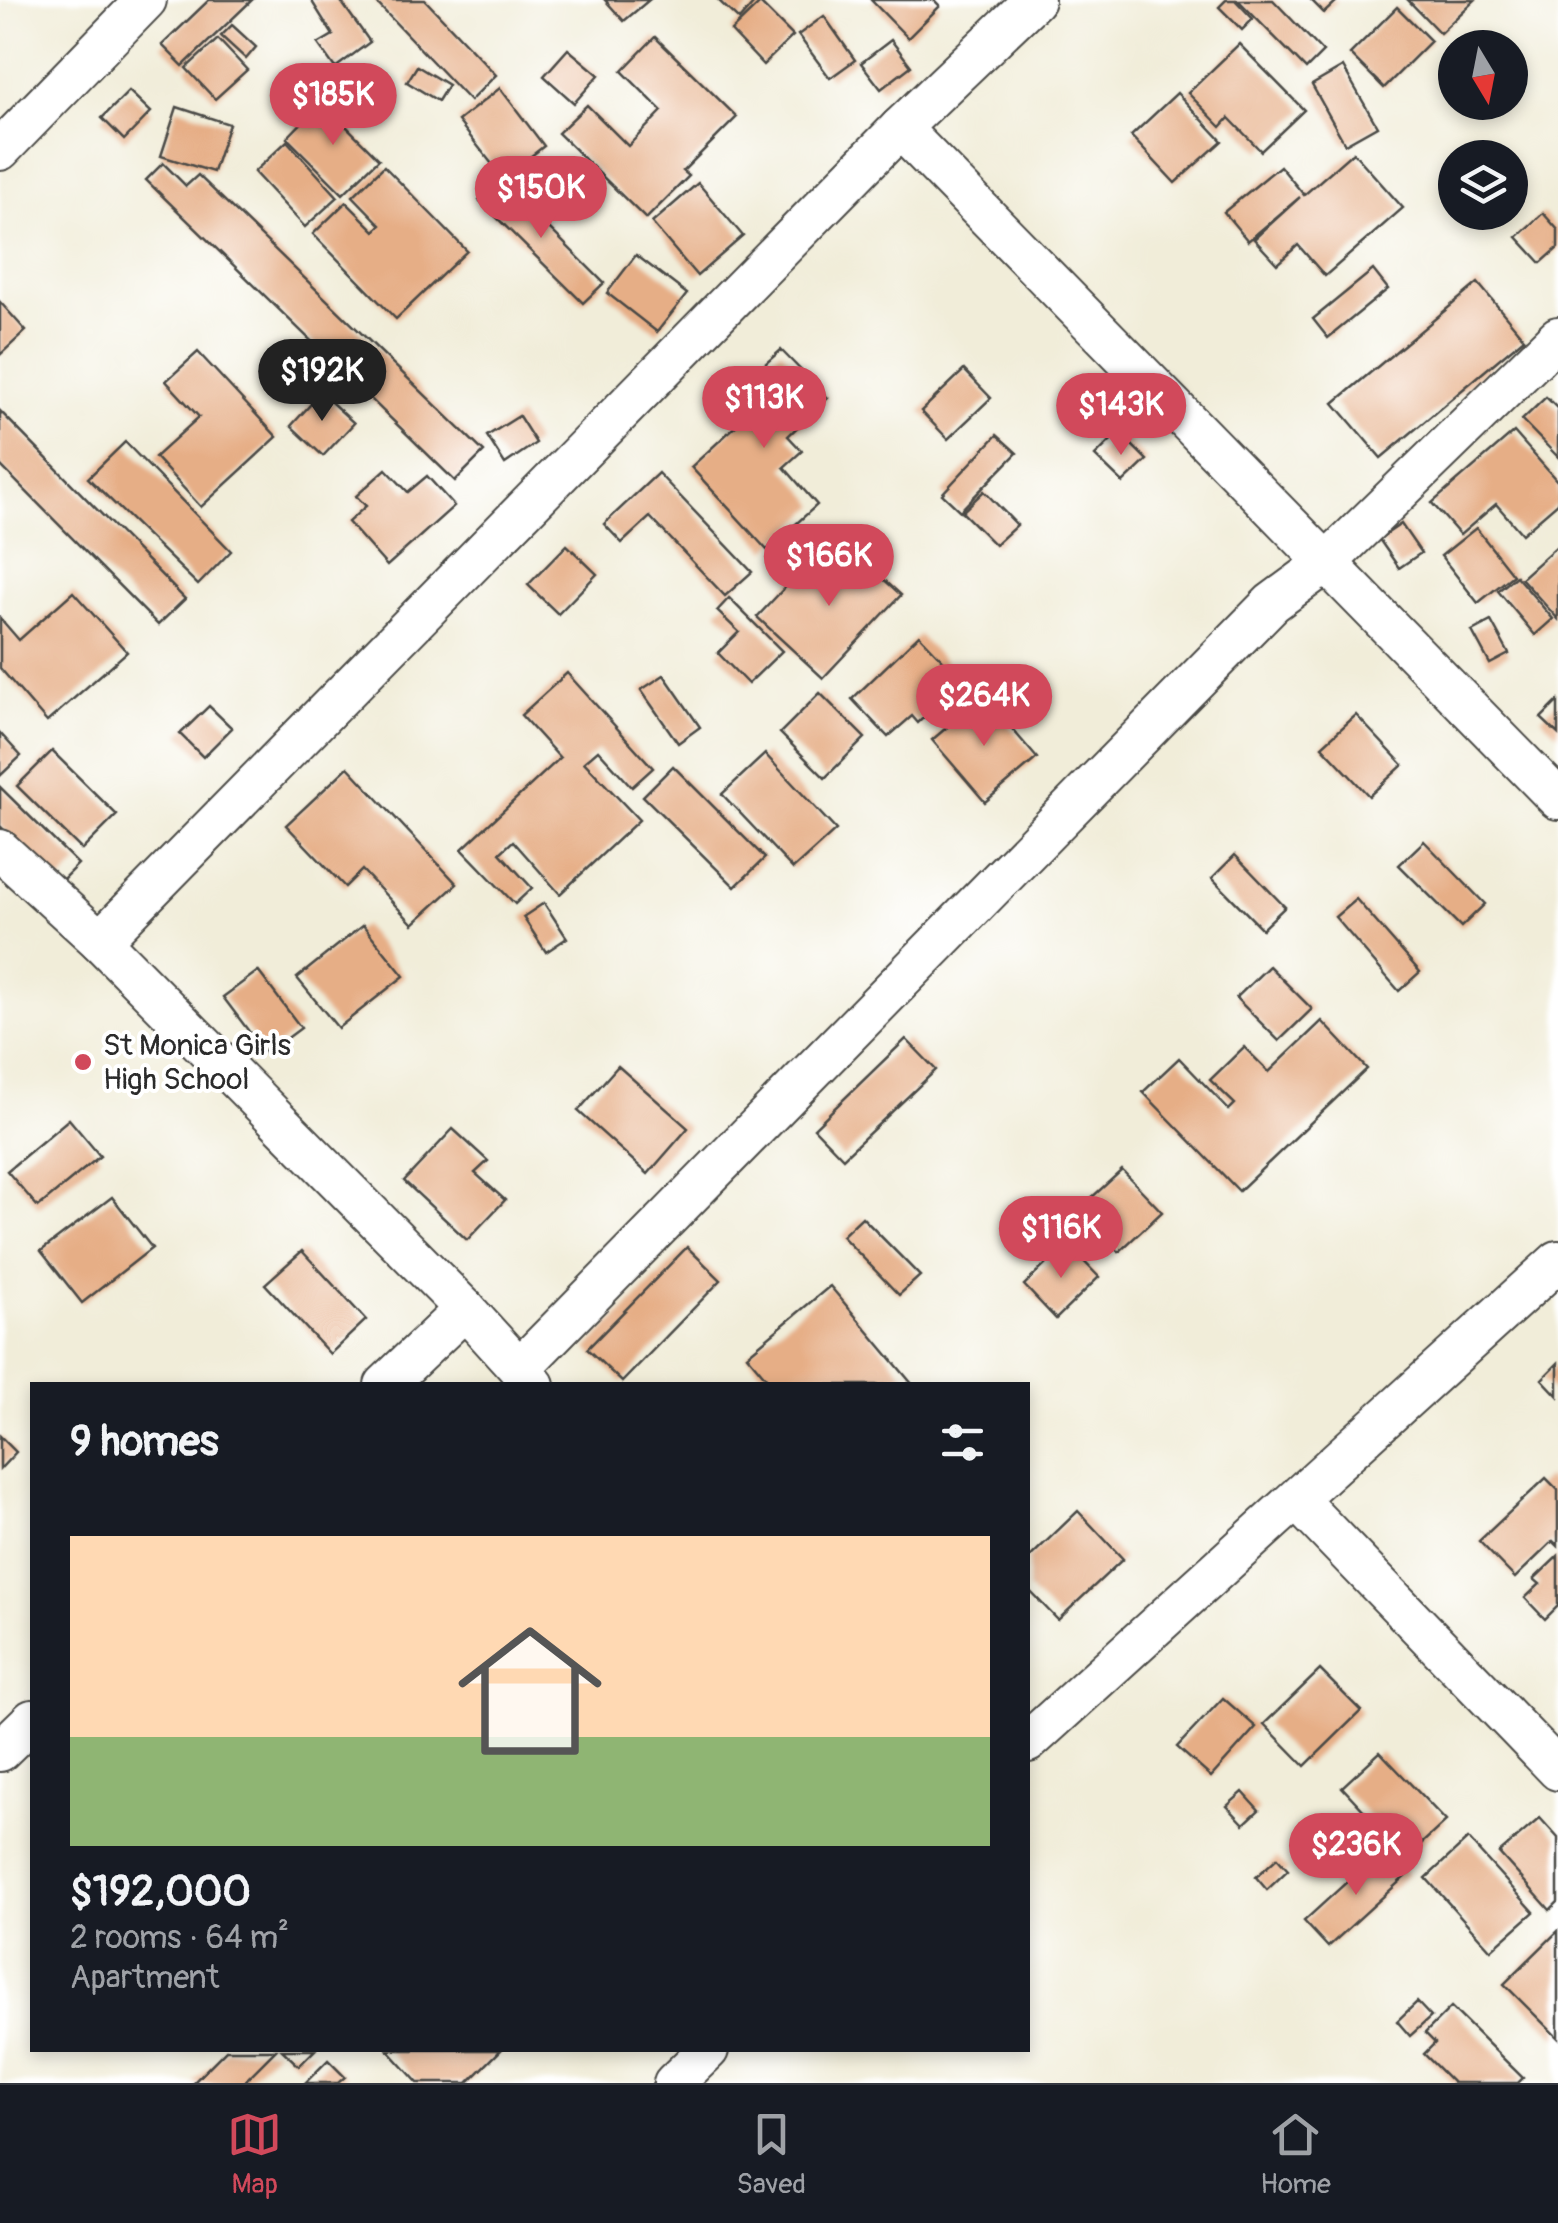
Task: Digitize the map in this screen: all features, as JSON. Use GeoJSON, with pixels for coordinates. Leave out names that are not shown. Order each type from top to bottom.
{"type":"FeatureCollection","features":[{"type":"Feature","properties":{"kind":"street"},"geometry":{"type":"LineString","coordinates":[[0,150],[146,0]]}},
{"type":"Feature","properties":{"kind":"street"},"geometry":{"type":"LineString","coordinates":[[100,941],[900,128],[1034,0]]}},
{"type":"Feature","properties":{"kind":"street"},"geometry":{"type":"LineString","coordinates":[[900,128],[1558,799]]}},
{"type":"Feature","properties":{"kind":"street"},"geometry":{"type":"LineString","coordinates":[[0,850],[100,941],[465,1308],[527,1377],[1272,603],[1325,564],[1558,336]]}},
{"type":"Feature","properties":{"kind":"street"},"geometry":{"type":"LineString","coordinates":[[1030,1740],[1558,1262]]}},
{"type":"Feature","properties":{"kind":"street"},"geometry":{"type":"LineString","coordinates":[[388,1382],[465,1308]]}},
{"type":"Feature","properties":{"kind":"street"},"geometry":{"type":"LineString","coordinates":[[1297,1500],[1558,1770]]}},
{"type":"Feature","properties":{"kind":"street"},"geometry":{"type":"LineString","coordinates":[[0,1751],[30,1722]]}},
{"type":"Feature","properties":{"kind":"street"},"geometry":{"type":"LineString","coordinates":[[674,2083],[706,2052]]}},
{"type":"Feature","properties":{"kind":"building"},"geometry":{"type":"Polygon","coordinates":[[[209,0],[252,0],[183,66],[162,45],[209,0]]]}},
{"type":"Feature","properties":{"kind":"building"},"geometry":{"type":"Polygon","coordinates":[[[311,0],[340,0],[370,42],[335,68],[318,44],[333,35],[311,0]]]}},
{"type":"Feature","properties":{"kind":"building"},"geometry":{"type":"Polygon","coordinates":[[[374,0],[425,0],[496,75],[470,101],[374,0]]]}},
{"type":"Feature","properties":{"kind":"building"},"geometry":{"type":"Polygon","coordinates":[[[605,0],[649,0],[624,21],[605,0]]]}},
{"type":"Feature","properties":{"kind":"building"},"geometry":{"type":"Polygon","coordinates":[[[718,0],[749,0],[753,4],[739,20],[718,0]]]}},
{"type":"Feature","properties":{"kind":"building"},"geometry":{"type":"Polygon","coordinates":[[[871,0],[934,0],[940,6],[908,38],[871,0]]]}},
{"type":"Feature","properties":{"kind":"building"},"geometry":{"type":"Polygon","coordinates":[[[1226,0],[1235,0],[1253,19],[1242,30],[1219,7],[1226,0]]]}},
{"type":"Feature","properties":{"kind":"building"},"geometry":{"type":"Polygon","coordinates":[[[1238,0],[1273,0],[1323,52],[1306,69],[1238,0]]]}},
{"type":"Feature","properties":{"kind":"building"},"geometry":{"type":"Polygon","coordinates":[[[1311,0],[1338,0],[1324,13],[1311,0]]]}},
{"type":"Feature","properties":{"kind":"building"},"geometry":{"type":"Polygon","coordinates":[[[1408,0],[1475,0],[1443,30],[1438,31],[1408,0]]]}},
{"type":"Feature","properties":{"kind":"building"},"geometry":{"type":"Polygon","coordinates":[[[760,3],[793,36],[763,65],[731,31],[760,3]]]}},
{"type":"Feature","properties":{"kind":"building"},"geometry":{"type":"Polygon","coordinates":[[[1397,7],[1431,41],[1384,88],[1350,54],[1397,7]]]}},
{"type":"Feature","properties":{"kind":"building"},"geometry":{"type":"Polygon","coordinates":[[[824,16],[855,60],[830,78],[798,35],[824,16]]]}},
{"type":"Feature","properties":{"kind":"building"},"geometry":{"type":"Polygon","coordinates":[[[232,25],[256,47],[246,59],[221,36],[232,25]]]}},
{"type":"Feature","properties":{"kind":"building"},"geometry":{"type":"Polygon","coordinates":[[[655,37],[737,117],[683,171],[689,176],[646,219],[558,133],[587,105],[628,146],[662,111],[622,71],[655,37]]]}},
{"type":"Feature","properties":{"kind":"building"},"geometry":{"type":"Polygon","coordinates":[[[218,39],[247,70],[215,99],[186,68],[218,39]]]}},
{"type":"Feature","properties":{"kind":"building"},"geometry":{"type":"Polygon","coordinates":[[[891,40],[911,66],[881,89],[861,63],[891,40]]]}},
{"type":"Feature","properties":{"kind":"building"},"geometry":{"type":"Polygon","coordinates":[[[1239,44],[1304,110],[1261,151],[1229,118],[1221,127],[1188,93],[1239,44]]]}},
{"type":"Feature","properties":{"kind":"building"},"geometry":{"type":"Polygon","coordinates":[[[568,49],[599,75],[574,103],[544,76],[568,49]]]}},
{"type":"Feature","properties":{"kind":"building"},"geometry":{"type":"Polygon","coordinates":[[[417,66],[448,85],[438,101],[407,82],[417,66]]]}},
{"type":"Feature","properties":{"kind":"building"},"geometry":{"type":"Polygon","coordinates":[[[1343,67],[1377,126],[1345,144],[1312,85],[1343,67]]]}},
{"type":"Feature","properties":{"kind":"building"},"geometry":{"type":"Polygon","coordinates":[[[500,88],[544,146],[503,178],[458,121],[500,88]]]}},
{"type":"Feature","properties":{"kind":"building"},"geometry":{"type":"Polygon","coordinates":[[[129,91],[151,112],[124,140],[102,118],[129,91]]]}},
{"type":"Feature","properties":{"kind":"building"},"geometry":{"type":"Polygon","coordinates":[[[1177,93],[1222,141],[1175,183],[1131,136],[1177,93]]]}},
{"type":"Feature","properties":{"kind":"building"},"geometry":{"type":"Polygon","coordinates":[[[322,102],[379,159],[343,194],[287,138],[322,102]]]}},
{"type":"Feature","properties":{"kind":"building"},"geometry":{"type":"Polygon","coordinates":[[[177,107],[229,124],[213,172],[161,156],[177,107]]]}},
{"type":"Feature","properties":{"kind":"building"},"geometry":{"type":"Polygon","coordinates":[[[287,141],[338,197],[305,227],[254,172],[287,141]]]}},
{"type":"Feature","properties":{"kind":"building"},"geometry":{"type":"Polygon","coordinates":[[[1353,152],[1403,208],[1325,276],[1298,245],[1277,264],[1254,239],[1300,197],[1248,241],[1224,212],[1280,166],[1304,195],[1353,152]]]}},
{"type":"Feature","properties":{"kind":"building"},"geometry":{"type":"Polygon","coordinates":[[[163,163],[186,186],[198,175],[484,452],[455,481],[146,180],[163,163]]]}},
{"type":"Feature","properties":{"kind":"building"},"geometry":{"type":"Polygon","coordinates":[[[384,166],[467,251],[396,319],[313,234],[346,202],[375,231],[381,225],[353,196],[384,166]]]}},
{"type":"Feature","properties":{"kind":"building"},"geometry":{"type":"Polygon","coordinates":[[[500,179],[604,283],[583,303],[479,200],[500,179]]]}},
{"type":"Feature","properties":{"kind":"building"},"geometry":{"type":"Polygon","coordinates":[[[698,183],[743,236],[697,276],[652,223],[698,183]]]}},
{"type":"Feature","properties":{"kind":"building"},"geometry":{"type":"Polygon","coordinates":[[[1543,213],[1558,230],[1558,248],[1541,263],[1517,237],[1543,213]]]}},
{"type":"Feature","properties":{"kind":"building"},"geometry":{"type":"Polygon","coordinates":[[[636,255],[687,294],[657,332],[607,293],[636,255]]]}},
{"type":"Feature","properties":{"kind":"building"},"geometry":{"type":"Polygon","coordinates":[[[1373,270],[1388,289],[1328,338],[1313,319],[1373,270]]]}},
{"type":"Feature","properties":{"kind":"building"},"geometry":{"type":"Polygon","coordinates":[[[1478,283],[1524,338],[1381,458],[1334,403],[1478,283]]]}},
{"type":"Feature","properties":{"kind":"building"},"geometry":{"type":"Polygon","coordinates":[[[0,302],[26,331],[0,355],[0,302]]]}},
{"type":"Feature","properties":{"kind":"building"},"geometry":{"type":"Polygon","coordinates":[[[781,350],[828,398],[788,436],[802,451],[784,467],[817,505],[767,550],[691,467],[741,421],[724,400],[781,350]]]}},
{"type":"Feature","properties":{"kind":"building"},"geometry":{"type":"Polygon","coordinates":[[[198,352],[277,437],[201,507],[155,457],[199,417],[166,381],[198,352]]]}},
{"type":"Feature","properties":{"kind":"building"},"geometry":{"type":"Polygon","coordinates":[[[964,370],[991,398],[948,439],[921,411],[964,370]]]}},
{"type":"Feature","properties":{"kind":"building"},"geometry":{"type":"Polygon","coordinates":[[[321,393],[354,423],[323,456],[291,426],[321,393]]]}},
{"type":"Feature","properties":{"kind":"building"},"geometry":{"type":"Polygon","coordinates":[[[1546,397],[1558,409],[1558,457],[1522,420],[1546,397]]]}},
{"type":"Feature","properties":{"kind":"building"},"geometry":{"type":"Polygon","coordinates":[[[0,411],[185,599],[158,625],[0,465],[0,411]]]}},
{"type":"Feature","properties":{"kind":"building"},"geometry":{"type":"Polygon","coordinates":[[[519,416],[536,443],[505,464],[487,436],[519,416]]]}},
{"type":"Feature","properties":{"kind":"building"},"geometry":{"type":"Polygon","coordinates":[[[1119,432],[1147,460],[1123,483],[1095,456],[1119,432]]]}},
{"type":"Feature","properties":{"kind":"building"},"geometry":{"type":"Polygon","coordinates":[[[1514,432],[1558,482],[1558,503],[1522,534],[1496,504],[1460,535],[1432,503],[1514,432]]]}},
{"type":"Feature","properties":{"kind":"building"},"geometry":{"type":"Polygon","coordinates":[[[997,435],[1017,453],[960,511],[942,494],[997,435]]]}},
{"type":"Feature","properties":{"kind":"building"},"geometry":{"type":"Polygon","coordinates":[[[125,442],[231,551],[198,585],[88,478],[125,442]]]}},
{"type":"Feature","properties":{"kind":"building"},"geometry":{"type":"Polygon","coordinates":[[[386,469],[408,492],[427,476],[454,506],[387,566],[348,522],[366,506],[356,496],[386,469]]]}},
{"type":"Feature","properties":{"kind":"building"},"geometry":{"type":"Polygon","coordinates":[[[658,473],[752,572],[725,596],[650,517],[622,543],[604,524],[658,473]]]}},
{"type":"Feature","properties":{"kind":"building"},"geometry":{"type":"Polygon","coordinates":[[[984,491],[1017,525],[995,545],[962,512],[984,491]]]}},
{"type":"Feature","properties":{"kind":"building"},"geometry":{"type":"Polygon","coordinates":[[[1401,524],[1421,553],[1399,568],[1379,539],[1401,524]]]}},
{"type":"Feature","properties":{"kind":"building"},"geometry":{"type":"Polygon","coordinates":[[[1476,528],[1513,575],[1478,603],[1441,556],[1476,528]]]}},
{"type":"Feature","properties":{"kind":"building"},"geometry":{"type":"Polygon","coordinates":[[[567,545],[597,574],[558,614],[528,585],[567,545]]]}},
{"type":"Feature","properties":{"kind":"building"},"geometry":{"type":"Polygon","coordinates":[[[846,545],[901,595],[823,678],[757,617],[813,558],[824,569],[846,545]]]}},
{"type":"Feature","properties":{"kind":"building"},"geometry":{"type":"Polygon","coordinates":[[[1558,545],[1558,619],[1521,578],[1558,545]]]}},
{"type":"Feature","properties":{"kind":"building"},"geometry":{"type":"Polygon","coordinates":[[[1516,576],[1553,619],[1535,635],[1498,591],[1516,576]]]}},
{"type":"Feature","properties":{"kind":"building"},"geometry":{"type":"Polygon","coordinates":[[[73,592],[127,652],[47,722],[0,668],[0,618],[19,640],[73,592]]]}},
{"type":"Feature","properties":{"kind":"building"},"geometry":{"type":"Polygon","coordinates":[[[729,598],[782,651],[748,684],[718,653],[739,632],[717,611],[729,598]]]}},
{"type":"Feature","properties":{"kind":"building"},"geometry":{"type":"Polygon","coordinates":[[[1491,621],[1509,654],[1490,664],[1472,631],[1491,621]]]}},
{"type":"Feature","properties":{"kind":"building"},"geometry":{"type":"Polygon","coordinates":[[[919,635],[956,674],[940,688],[947,695],[918,723],[912,716],[888,737],[852,699],[919,635]]]}},
{"type":"Feature","properties":{"kind":"building"},"geometry":{"type":"Polygon","coordinates":[[[567,673],[653,768],[632,787],[598,750],[584,762],[639,820],[560,894],[513,841],[500,853],[532,888],[515,904],[462,849],[560,758],[521,715],[567,673]]]}},
{"type":"Feature","properties":{"kind":"building"},"geometry":{"type":"Polygon","coordinates":[[[664,675],[700,727],[678,743],[641,690],[664,675]]]}},
{"type":"Feature","properties":{"kind":"building"},"geometry":{"type":"Polygon","coordinates":[[[820,693],[865,738],[825,778],[780,733],[820,693]]]}},
{"type":"Feature","properties":{"kind":"building"},"geometry":{"type":"Polygon","coordinates":[[[984,696],[1037,758],[985,802],[932,740],[984,696]]]}},
{"type":"Feature","properties":{"kind":"building"},"geometry":{"type":"Polygon","coordinates":[[[1558,701],[1558,734],[1541,718],[1558,701]]]}},
{"type":"Feature","properties":{"kind":"building"},"geometry":{"type":"Polygon","coordinates":[[[209,706],[232,728],[203,757],[180,734],[209,706]]]}},
{"type":"Feature","properties":{"kind":"building"},"geometry":{"type":"Polygon","coordinates":[[[1356,715],[1403,765],[1369,796],[1322,746],[1356,715]]]}},
{"type":"Feature","properties":{"kind":"building"},"geometry":{"type":"Polygon","coordinates":[[[0,733],[21,756],[0,776],[0,733]]]}},
{"type":"Feature","properties":{"kind":"building"},"geometry":{"type":"Polygon","coordinates":[[[52,751],[117,815],[82,850],[17,786],[52,751]]]}},
{"type":"Feature","properties":{"kind":"building"},"geometry":{"type":"Polygon","coordinates":[[[765,754],[836,830],[793,869],[722,794],[765,754]]]}},
{"type":"Feature","properties":{"kind":"building"},"geometry":{"type":"Polygon","coordinates":[[[673,766],[765,858],[735,887],[643,796],[673,766]]]}},
{"type":"Feature","properties":{"kind":"building"},"geometry":{"type":"Polygon","coordinates":[[[348,767],[457,884],[413,924],[362,870],[345,887],[286,825],[348,767]]]}},
{"type":"Feature","properties":{"kind":"building"},"geometry":{"type":"Polygon","coordinates":[[[0,787],[78,864],[58,884],[0,826],[0,787]]]}},
{"type":"Feature","properties":{"kind":"building"},"geometry":{"type":"Polygon","coordinates":[[[1424,841],[1485,904],[1461,927],[1399,865],[1424,841]]]}},
{"type":"Feature","properties":{"kind":"building"},"geometry":{"type":"Polygon","coordinates":[[[1235,855],[1285,907],[1262,929],[1212,878],[1235,855]]]}},
{"type":"Feature","properties":{"kind":"building"},"geometry":{"type":"Polygon","coordinates":[[[1356,899],[1420,972],[1399,991],[1335,917],[1356,899]]]}},
{"type":"Feature","properties":{"kind":"building"},"geometry":{"type":"Polygon","coordinates":[[[544,903],[567,938],[546,952],[523,917],[544,903]]]}},
{"type":"Feature","properties":{"kind":"building"},"geometry":{"type":"Polygon","coordinates":[[[363,925],[404,976],[338,1028],[297,978],[363,925]]]}},
{"type":"Feature","properties":{"kind":"building"},"geometry":{"type":"Polygon","coordinates":[[[1269,966],[1312,1009],[1279,1041],[1236,998],[1269,966]]]}},
{"type":"Feature","properties":{"kind":"building"},"geometry":{"type":"Polygon","coordinates":[[[258,971],[301,1028],[266,1054],[223,997],[258,971]]]}},
{"type":"Feature","properties":{"kind":"building"},"geometry":{"type":"Polygon","coordinates":[[[1322,1021],[1367,1069],[1239,1191],[1143,1092],[1179,1058],[1229,1110],[1235,1104],[1210,1080],[1244,1047],[1269,1072],[1322,1021]]]}},
{"type":"Feature","properties":{"kind":"building"},"geometry":{"type":"Polygon","coordinates":[[[906,1039],[936,1070],[843,1158],[814,1128],[906,1039]]]}},
{"type":"Feature","properties":{"kind":"building"},"geometry":{"type":"Polygon","coordinates":[[[618,1066],[688,1128],[648,1174],[578,1111],[618,1066]]]}},
{"type":"Feature","properties":{"kind":"building"},"geometry":{"type":"Polygon","coordinates":[[[69,1119],[100,1156],[38,1207],[7,1171],[69,1119]]]}},
{"type":"Feature","properties":{"kind":"building"},"geometry":{"type":"Polygon","coordinates":[[[453,1129],[488,1161],[475,1173],[505,1200],[467,1240],[404,1181],[453,1129]]]}},
{"type":"Feature","properties":{"kind":"building"},"geometry":{"type":"Polygon","coordinates":[[[1122,1170],[1162,1212],[1119,1252],[1079,1209],[1122,1170]]]}},
{"type":"Feature","properties":{"kind":"building"},"geometry":{"type":"Polygon","coordinates":[[[112,1197],[152,1248],[82,1303],[41,1251],[112,1197]]]}},
{"type":"Feature","properties":{"kind":"building"},"geometry":{"type":"Polygon","coordinates":[[[862,1217],[920,1276],[899,1295],[842,1236],[862,1217]]]}},
{"type":"Feature","properties":{"kind":"building"},"geometry":{"type":"Polygon","coordinates":[[[1067,1244],[1099,1277],[1056,1319],[1024,1285],[1067,1244]]]}},
{"type":"Feature","properties":{"kind":"building"},"geometry":{"type":"Polygon","coordinates":[[[687,1247],[721,1280],[622,1382],[587,1349],[687,1247]]]}},
{"type":"Feature","properties":{"kind":"building"},"geometry":{"type":"Polygon","coordinates":[[[302,1251],[366,1320],[330,1354],[265,1284],[302,1251]]]}},
{"type":"Feature","properties":{"kind":"building"},"geometry":{"type":"Polygon","coordinates":[[[830,1286],[910,1382],[770,1382],[747,1355],[830,1286]]]}},
{"type":"Feature","properties":{"kind":"building"},"geometry":{"type":"Polygon","coordinates":[[[1558,1363],[1558,1396],[1542,1379],[1558,1363]]]}},
{"type":"Feature","properties":{"kind":"building"},"geometry":{"type":"Polygon","coordinates":[[[0,1436],[16,1452],[0,1469],[0,1436]]]}},
{"type":"Feature","properties":{"kind":"building"},"geometry":{"type":"Polygon","coordinates":[[[1546,1478],[1558,1490],[1558,1546],[1553,1541],[1515,1578],[1479,1541],[1546,1478]]]}},
{"type":"Feature","properties":{"kind":"building"},"geometry":{"type":"Polygon","coordinates":[[[1078,1511],[1123,1559],[1058,1620],[1030,1591],[1030,1557],[1078,1511]]]}},
{"type":"Feature","properties":{"kind":"building"},"geometry":{"type":"Polygon","coordinates":[[[1558,1556],[1558,1606],[1545,1619],[1525,1598],[1540,1584],[1534,1579],[1558,1556]]]}},
{"type":"Feature","properties":{"kind":"building"},"geometry":{"type":"Polygon","coordinates":[[[1320,1670],[1361,1711],[1305,1766],[1264,1724],[1320,1670]]]}},
{"type":"Feature","properties":{"kind":"building"},"geometry":{"type":"Polygon","coordinates":[[[1223,1698],[1256,1727],[1211,1777],[1177,1747],[1223,1698]]]}},
{"type":"Feature","properties":{"kind":"building"},"geometry":{"type":"Polygon","coordinates":[[[1380,1752],[1446,1821],[1407,1857],[1342,1787],[1380,1752]]]}},
{"type":"Feature","properties":{"kind":"building"},"geometry":{"type":"Polygon","coordinates":[[[1243,1792],[1259,1810],[1244,1824],[1227,1806],[1243,1792]]]}},
{"type":"Feature","properties":{"kind":"building"},"geometry":{"type":"Polygon","coordinates":[[[1540,1818],[1558,1838],[1558,1902],[1550,1910],[1499,1853],[1540,1818]]]}},
{"type":"Feature","properties":{"kind":"building"},"geometry":{"type":"Polygon","coordinates":[[[1468,1839],[1534,1912],[1491,1950],[1426,1878],[1468,1839]]]}},
{"type":"Feature","properties":{"kind":"building"},"geometry":{"type":"Polygon","coordinates":[[[1384,1848],[1408,1874],[1328,1947],[1304,1921],[1384,1848]]]}},
{"type":"Feature","properties":{"kind":"building"},"geometry":{"type":"Polygon","coordinates":[[[1277,1858],[1288,1870],[1267,1890],[1256,1877],[1277,1858]]]}},
{"type":"Feature","properties":{"kind":"building"},"geometry":{"type":"Polygon","coordinates":[[[1558,1931],[1558,2038],[1504,1984],[1558,1931]]]}},
{"type":"Feature","properties":{"kind":"building"},"geometry":{"type":"Polygon","coordinates":[[[1417,2002],[1431,2017],[1410,2036],[1397,2021],[1417,2002]]]}},
{"type":"Feature","properties":{"kind":"building"},"geometry":{"type":"Polygon","coordinates":[[[1451,2007],[1523,2078],[1518,2083],[1453,2083],[1424,2054],[1435,2043],[1425,2033],[1451,2007]]]}},
{"type":"Feature","properties":{"kind":"building"},"geometry":{"type":"Polygon","coordinates":[[[224,2052],[274,2052],[243,2083],[193,2083],[224,2052]]]}},
{"type":"Feature","properties":{"kind":"building"},"geometry":{"type":"Polygon","coordinates":[[[284,2052],[313,2052],[299,2066],[284,2052]]]}},
{"type":"Feature","properties":{"kind":"building"},"geometry":{"type":"Polygon","coordinates":[[[390,2052],[499,2052],[468,2083],[418,2083],[390,2052]]]}},
{"type":"Feature","properties":{"kind":"building"},"geometry":{"type":"Polygon","coordinates":[[[328,2060],[345,2077],[338,2083],[305,2083],[328,2060]]]}},
{"type":"Feature","properties":{"kind":"place","name":"St Monica Girls High School"},"geometry":{"type":"Point","coordinates":[83,1062]}}]}
